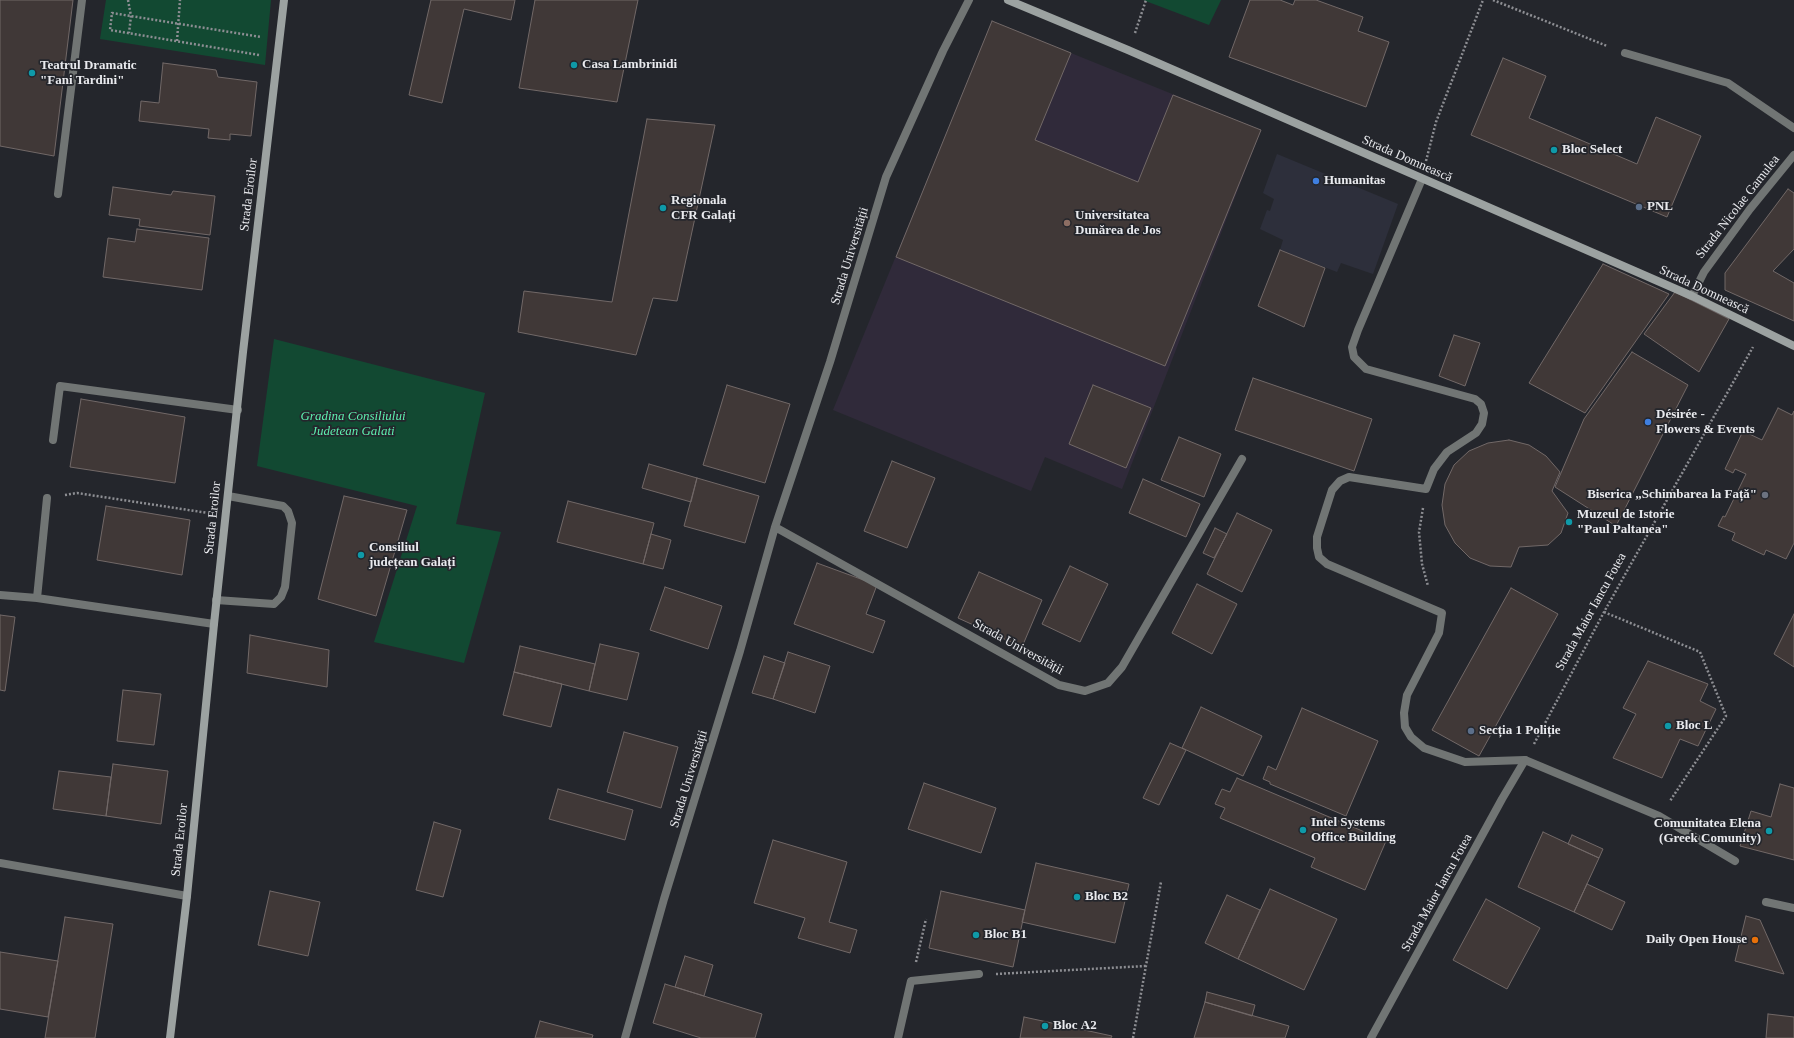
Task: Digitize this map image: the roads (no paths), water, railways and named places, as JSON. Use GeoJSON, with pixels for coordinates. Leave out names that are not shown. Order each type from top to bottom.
{"type":"FeatureCollection","features":[{"type":"Feature","properties":{"kind":"street"},"geometry":{"type":"LineString","coordinates":[[58,194],[82,0]]}},
{"type":"Feature","properties":{"kind":"street","name":"Strada Eroilor"},"geometry":{"type":"LineString","coordinates":[[170,1038],[187,896],[216,600],[284,0]]}},
{"type":"Feature","properties":{"kind":"street","name":"Strada Universității"},"geometry":{"type":"LineString","coordinates":[[625,1038],[664,899],[740,651],[775,527],[830,362],[886,177],[943,51],[969,0]]}},
{"type":"Feature","properties":{"kind":"street","name":"Strada Domnească"},"geometry":{"type":"LineString","coordinates":[[1008,0],[1128,50],[1692,296],[1794,346]]}},
{"type":"Feature","properties":{"kind":"street"},"geometry":{"type":"LineString","coordinates":[[1625,53],[1728,83],[1794,128]]}},
{"type":"Feature","properties":{"kind":"street","name":"Strada Nicolae Gamulea"},"geometry":{"type":"LineString","coordinates":[[1692,296],[1708,266],[1750,209],[1794,155]]}},
{"type":"Feature","properties":{"kind":"street"},"geometry":{"type":"LineString","coordinates":[[1422,179],[1365,310],[1352,347],[1354,357],[1366,369],[1475,399],[1481,404],[1484,413],[1482,424],[1476,433],[1448,452],[1434,469],[1426,489],[1349,477],[1340,481],[1332,490],[1317,537],[1319,556],[1327,564],[1442,613],[1439,633],[1407,695],[1404,713],[1405,727],[1411,738],[1424,748],[1464,762],[1525,760],[1659,816],[1735,861]]}},
{"type":"Feature","properties":{"kind":"street"},"geometry":{"type":"LineString","coordinates":[[53,440],[60,386],[238,410]]}},
{"type":"Feature","properties":{"kind":"street","name":"Strada Universității"},"geometry":{"type":"LineString","coordinates":[[775,527],[1059,684],[1085,691],[1108,683],[1122,667],[1242,459]]}},
{"type":"Feature","properties":{"kind":"street"},"geometry":{"type":"LineString","coordinates":[[216,600],[274,604],[281,597],[285,587],[292,523],[288,511],[283,506],[228,496]]}},
{"type":"Feature","properties":{"kind":"street"},"geometry":{"type":"LineString","coordinates":[[38,598],[47,498]]}},
{"type":"Feature","properties":{"kind":"street"},"geometry":{"type":"LineString","coordinates":[[0,595],[38,598],[214,624]]}},
{"type":"Feature","properties":{"kind":"street","name":"Strada Maior Iancu Fotea"},"geometry":{"type":"LineString","coordinates":[[1371,1038],[1498,806],[1525,760]]}},
{"type":"Feature","properties":{"kind":"street"},"geometry":{"type":"LineString","coordinates":[[0,863],[187,896]]}},
{"type":"Feature","properties":{"kind":"street"},"geometry":{"type":"LineString","coordinates":[[1766,902],[1794,908]]}},
{"type":"Feature","properties":{"kind":"street"},"geometry":{"type":"LineString","coordinates":[[898,1038],[911,982],[979,974]]}},
{"type":"Feature","properties":{"kind":"place","name":"Casa Lambrinidi"},"geometry":{"type":"Point","coordinates":[574,65]}},
{"type":"Feature","properties":{"kind":"place","name":"Teatrul Dramatic \"Fani Tardini\""},"geometry":{"type":"Point","coordinates":[32,73]}},
{"type":"Feature","properties":{"kind":"place","name":"Bloc Select"},"geometry":{"type":"Point","coordinates":[1554,150]}},
{"type":"Feature","properties":{"kind":"place","name":"Humanitas"},"geometry":{"type":"Point","coordinates":[1316,181]}},
{"type":"Feature","properties":{"kind":"place","name":"PNL"},"geometry":{"type":"Point","coordinates":[1639,207]}},
{"type":"Feature","properties":{"kind":"place","name":"Regionala CFR Galați"},"geometry":{"type":"Point","coordinates":[663,208]}},
{"type":"Feature","properties":{"kind":"place","name":"Universitatea Dunărea de Jos"},"geometry":{"type":"Point","coordinates":[1067,223]}},
{"type":"Feature","properties":{"kind":"place","name":"Désirée - Flowers & Events"},"geometry":{"type":"Point","coordinates":[1648,422]}},
{"type":"Feature","properties":{"kind":"place","name":"Biserica „Schimbarea la Față\""},"geometry":{"type":"Point","coordinates":[1765,495]}},
{"type":"Feature","properties":{"kind":"place","name":"Muzeul de Istorie \"Paul Paltanea\""},"geometry":{"type":"Point","coordinates":[1569,522]}},
{"type":"Feature","properties":{"kind":"place","name":"Consiliul județean Galați"},"geometry":{"type":"Point","coordinates":[361,555]}},
{"type":"Feature","properties":{"kind":"place","name":"Bloc L"},"geometry":{"type":"Point","coordinates":[1668,726]}},
{"type":"Feature","properties":{"kind":"place","name":"Secția 1 Poliție"},"geometry":{"type":"Point","coordinates":[1471,731]}},
{"type":"Feature","properties":{"kind":"place","name":"Intel Systems Office Building"},"geometry":{"type":"Point","coordinates":[1303,830]}},
{"type":"Feature","properties":{"kind":"place","name":"Comunitatea Elena (Greek Comunity)"},"geometry":{"type":"Point","coordinates":[1769,831]}},
{"type":"Feature","properties":{"kind":"place","name":"Bloc B2"},"geometry":{"type":"Point","coordinates":[1077,897]}},
{"type":"Feature","properties":{"kind":"place","name":"Bloc B1"},"geometry":{"type":"Point","coordinates":[976,935]}},
{"type":"Feature","properties":{"kind":"place","name":"Daily Open House"},"geometry":{"type":"Point","coordinates":[1755,940]}},
{"type":"Feature","properties":{"kind":"place","name":"Bloc A2"},"geometry":{"type":"Point","coordinates":[1045,1026]}},
{"type":"Feature","properties":{"kind":"park label","name":"Gradina Consiliului Judetean Galati"},"geometry":{"type":"Point","coordinates":[353,424]}}]}
